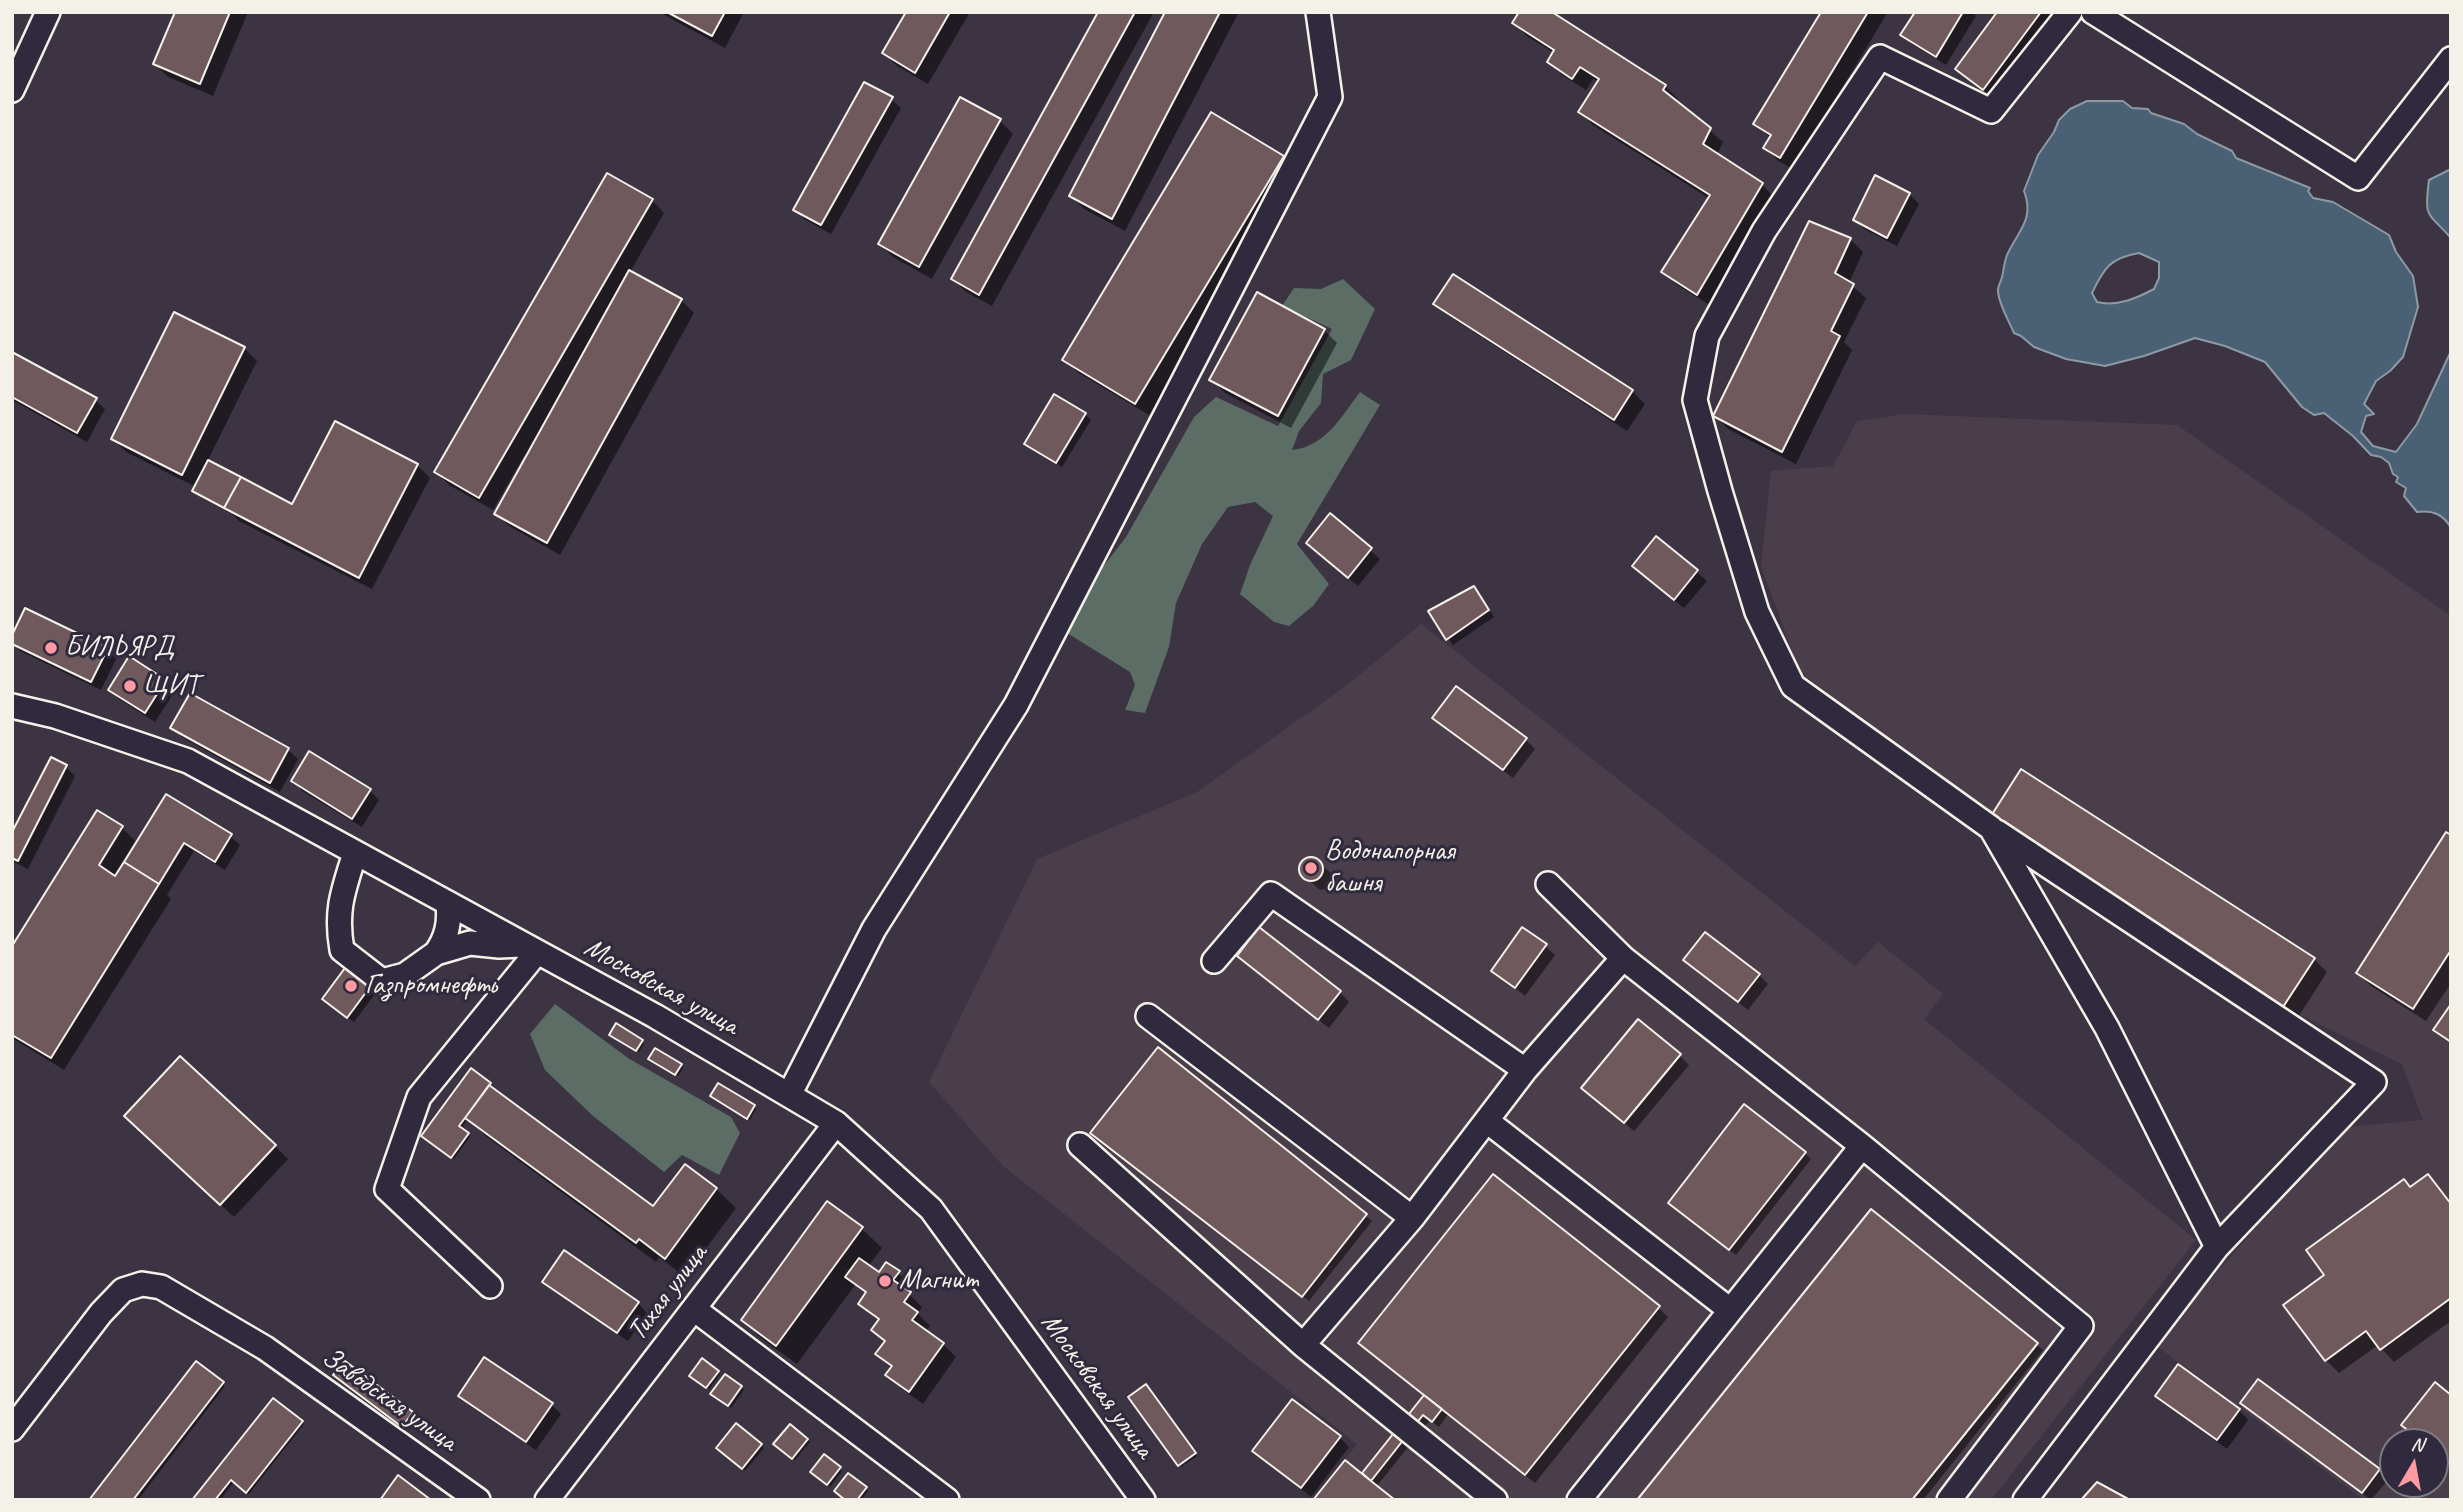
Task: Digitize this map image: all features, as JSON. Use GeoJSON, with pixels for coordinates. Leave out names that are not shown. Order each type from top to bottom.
{"type":"FeatureCollection","features":[{"type":"Feature","properties":{"kind":"street"},"geometry":{"type":"LineString","coordinates":[[12,90],[48,12]]}},
{"type":"Feature","properties":{"kind":"street"},"geometry":{"type":"LineString","coordinates":[[789,1095],[874,929],[1016,705],[1330,97],[1318,12]]}},
{"type":"Feature","properties":{"kind":"street"},"geometry":{"type":"LineString","coordinates":[[2025,1500],[2217,1247],[2374,1082],[1991,828],[1793,686],[1757,612],[1695,400],[1707,336],[1764,231],[1880,57],[1991,111],[2070,12]]}},
{"type":"Feature","properties":{"kind":"street"},"geometry":{"type":"LineString","coordinates":[[2093,12],[2358,178],[2451,59]]}},
{"type":"Feature","properties":{"kind":"street","name":"Московская улица"},"geometry":{"type":"LineString","coordinates":[[12,706],[55,716],[188,761],[655,1016],[836,1123],[931,1209],[1143,1500]]}},
{"type":"Feature","properties":{"kind":"street"},"geometry":{"type":"LineString","coordinates":[[1991,828],[2108,1028],[2217,1247]]}},
{"type":"Feature","properties":{"kind":"street"},"geometry":{"type":"LineString","coordinates":[[355,853],[337,924],[342,950],[382,981],[405,975],[436,953],[470,943],[531,948]]}},
{"type":"Feature","properties":{"kind":"street"},"geometry":{"type":"LineString","coordinates":[[1548,884],[1623,958],[1861,1146],[2081,1326],[1949,1500]]}},
{"type":"Feature","properties":{"kind":"street"},"geometry":{"type":"LineString","coordinates":[[1214,961],[1272,894],[1525,1070]]}},
{"type":"Feature","properties":{"kind":"street"},"geometry":{"type":"LineString","coordinates":[[436,953],[446,938],[448,904]]}},
{"type":"Feature","properties":{"kind":"street"},"geometry":{"type":"LineString","coordinates":[[490,1286],[387,1189],[419,1097],[531,948]]}},
{"type":"Feature","properties":{"kind":"street"},"geometry":{"type":"LineString","coordinates":[[1303,1345],[1412,1218],[1525,1070],[1623,958]]}},
{"type":"Feature","properties":{"kind":"street"},"geometry":{"type":"LineString","coordinates":[[1148,1016],[1412,1218]]}},
{"type":"Feature","properties":{"kind":"street"},"geometry":{"type":"LineString","coordinates":[[1486,1121],[1730,1310]]}},
{"type":"Feature","properties":{"kind":"street","name":"Тихая улица"},"geometry":{"type":"LineString","coordinates":[[547,1500],[836,1123]]}},
{"type":"Feature","properties":{"kind":"street"},"geometry":{"type":"LineString","coordinates":[[1080,1145],[1303,1345],[1495,1500]]}},
{"type":"Feature","properties":{"kind":"street"},"geometry":{"type":"LineString","coordinates":[[1579,1500],[1861,1146]]}},
{"type":"Feature","properties":{"kind":"street","name":"Заводская улица"},"geometry":{"type":"LineString","coordinates":[[12,1429],[101,1313],[123,1290],[142,1284],[161,1287],[177,1294],[265,1349],[478,1500]]}},
{"type":"Feature","properties":{"kind":"street"},"geometry":{"type":"LineString","coordinates":[[694,1309],[947,1500]]}},
{"type":"Feature","properties":{"kind":"shaded area"},"geometry":{"type":"Polygon","coordinates":[[[1905,414],[2177,425],[2451,616],[2451,1500],[2364,1500],[2154,1344],[2344,1127],[2423,1120],[2402,1064],[2283,1007],[1989,819],[1800,672],[1761,566],[1771,471],[1833,466],[1857,421],[1905,414]]]}},
{"type":"Feature","properties":{"kind":"shaded area"},"geometry":{"type":"Polygon","coordinates":[[[1421,624],[1855,966],[1878,942],[1943,994],[1924,1019],[2196,1240],[1991,1500],[1313,1500],[1357,1444],[1003,1166],[929,1082],[1037,859],[1197,792],[1346,686],[1421,624]]]}},
{"type":"Feature","properties":{"kind":"green space"},"geometry":{"type":"Polygon","coordinates":[[[1343,279],[1375,309],[1351,360],[1323,374],[1321,403],[1299,431],[1292,450],[1314,443],[1332,429],[1360,392],[1380,405],[1297,544],[1329,584],[1313,606],[1289,626],[1274,622],[1240,594],[1273,516],[1255,502],[1228,507],[1202,544],[1176,603],[1169,647],[1145,713],[1125,710],[1135,685],[1130,672],[1067,633],[1086,589],[1126,537],[1194,417],[1216,397],[1278,426],[1332,329],[1282,306],[1294,288],[1321,289],[1343,279]]]}},
{"type":"Feature","properties":{"kind":"green space"},"geometry":{"type":"Polygon","coordinates":[[[555,1004],[628,1058],[731,1117],[740,1133],[719,1175],[682,1155],[664,1172],[593,1116],[545,1070],[530,1034],[555,1004]]]}},
{"type":"Feature","properties":{"kind":"water"},"geometry":{"type":"Polygon","coordinates":[[[2087,101],[2123,101],[2132,108],[2148,109],[2151,113],[2184,124],[2197,134],[2232,151],[2236,158],[2310,188],[2308,191],[2313,198],[2333,202],[2389,235],[2396,252],[2413,276],[2418,307],[2403,357],[2376,381],[2364,404],[2374,414],[2366,416],[2361,432],[2373,446],[2396,452],[2417,424],[2451,351],[2451,528],[2445,519],[2437,514],[2417,512],[2404,496],[2406,488],[2396,482],[2398,477],[2393,474],[2389,463],[2381,457],[2371,455],[2353,436],[2324,413],[2314,415],[2302,407],[2265,362],[2225,346],[2195,338],[2105,366],[2066,359],[2034,347],[2014,333],[2001,303],[1998,288],[2007,255],[2024,225],[2028,209],[2024,191],[2038,155],[2059,120],[2070,109],[2087,101]],[[2139,253],[2121,258],[2104,271],[2092,293],[2097,302],[2104,303],[2127,301],[2141,296],[2154,289],[2159,278],[2159,262],[2139,253]]]}},
{"type":"Feature","properties":{"kind":"water"},"geometry":{"type":"Polygon","coordinates":[[[2451,169],[2451,238],[2429,214],[2427,202],[2429,180],[2451,169]]]}},
{"type":"Feature","properties":{"kind":"building"},"geometry":{"type":"Polygon","coordinates":[[[175,12],[230,12],[200,84],[153,64],[175,12]]]}},
{"type":"Feature","properties":{"kind":"building"},"geometry":{"type":"Polygon","coordinates":[[[667,12],[725,12],[712,36],[667,12]]]}},
{"type":"Feature","properties":{"kind":"building"},"geometry":{"type":"Polygon","coordinates":[[[906,12],[950,12],[915,73],[882,53],[906,12]]]}},
{"type":"Feature","properties":{"kind":"building"},"geometry":{"type":"Polygon","coordinates":[[[1098,12],[1135,12],[979,295],[951,279],[1098,12]]]}},
{"type":"Feature","properties":{"kind":"building"},"geometry":{"type":"Polygon","coordinates":[[[1165,12],[1220,12],[1112,219],[1069,196],[1165,12]]]}},
{"type":"Feature","properties":{"kind":"building"},"geometry":{"type":"Polygon","coordinates":[[[1519,12],[1552,12],[1666,85],[1663,90],[1711,128],[1703,144],[1763,183],[1697,295],[1661,272],[1710,195],[1578,112],[1599,79],[1580,67],[1572,79],[1547,62],[1554,50],[1512,23],[1519,12]]]}},
{"type":"Feature","properties":{"kind":"building"},"geometry":{"type":"Polygon","coordinates":[[[1821,12],[1868,12],[1780,158],[1763,148],[1771,135],[1753,124],[1821,12]]]}},
{"type":"Feature","properties":{"kind":"building"},"geometry":{"type":"Polygon","coordinates":[[[1915,12],[1963,12],[1936,57],[1900,35],[1915,12]]]}},
{"type":"Feature","properties":{"kind":"building"},"geometry":{"type":"Polygon","coordinates":[[[1997,12],[2041,12],[1983,90],[1955,69],[1997,12]]]}},
{"type":"Feature","properties":{"kind":"building"},"geometry":{"type":"Polygon","coordinates":[[[864,82],[893,97],[821,225],[793,210],[864,82]]]}},
{"type":"Feature","properties":{"kind":"building"},"geometry":{"type":"Polygon","coordinates":[[[960,97],[1001,119],[919,267],[878,244],[960,97]]]}},
{"type":"Feature","properties":{"kind":"building"},"geometry":{"type":"Polygon","coordinates":[[[1211,112],[1284,156],[1135,404],[1062,360],[1211,112]]]}},
{"type":"Feature","properties":{"kind":"building"},"geometry":{"type":"Polygon","coordinates":[[[607,173],[653,199],[479,498],[434,472],[607,173]]]}},
{"type":"Feature","properties":{"kind":"building"},"geometry":{"type":"Polygon","coordinates":[[[1875,175],[1910,193],[1887,238],[1853,220],[1875,175]]]}},
{"type":"Feature","properties":{"kind":"building"},"geometry":{"type":"Polygon","coordinates":[[[1809,221],[1851,238],[1835,273],[1854,284],[1831,331],[1840,336],[1782,452],[1713,416],[1809,221]]]}},
{"type":"Feature","properties":{"kind":"building"},"geometry":{"type":"Polygon","coordinates":[[[629,270],[682,299],[547,543],[494,514],[629,270]]]}},
{"type":"Feature","properties":{"kind":"building"},"geometry":{"type":"Polygon","coordinates":[[[1453,274],[1633,390],[1614,420],[1433,304],[1453,274]]]}},
{"type":"Feature","properties":{"kind":"building"},"geometry":{"type":"Polygon","coordinates":[[[1257,292],[1325,329],[1278,416],[1209,380],[1257,292]]]}},
{"type":"Feature","properties":{"kind":"building"},"geometry":{"type":"Polygon","coordinates":[[[174,312],[245,347],[182,475],[111,439],[174,312]]]}},
{"type":"Feature","properties":{"kind":"building"},"geometry":{"type":"Polygon","coordinates":[[[12,352],[97,398],[77,433],[12,397],[12,352]]]}},
{"type":"Feature","properties":{"kind":"building"},"geometry":{"type":"Polygon","coordinates":[[[1054,394],[1086,413],[1056,463],[1024,444],[1054,394]]]}},
{"type":"Feature","properties":{"kind":"building"},"geometry":{"type":"Polygon","coordinates":[[[335,421],[418,464],[359,578],[224,508],[241,477],[292,504],[335,421]]]}},
{"type":"Feature","properties":{"kind":"building"},"geometry":{"type":"Polygon","coordinates":[[[208,460],[241,477],[224,508],[192,491],[208,460]]]}},
{"type":"Feature","properties":{"kind":"building"},"geometry":{"type":"Polygon","coordinates":[[[1330,513],[1372,548],[1348,578],[1306,543],[1330,513]]]}},
{"type":"Feature","properties":{"kind":"building"},"geometry":{"type":"Polygon","coordinates":[[[1656,536],[1698,570],[1674,600],[1632,566],[1656,536]]]}},
{"type":"Feature","properties":{"kind":"building"},"geometry":{"type":"Polygon","coordinates":[[[1474,586],[1489,610],[1446,640],[1428,611],[1474,586]]]}},
{"type":"Feature","properties":{"kind":"building"},"geometry":{"type":"Polygon","coordinates":[[[25,608],[108,648],[91,682],[12,644],[12,635],[25,608]]]}},
{"type":"Feature","properties":{"kind":"building"},"geometry":{"type":"Polygon","coordinates":[[[129,656],[166,680],[145,713],[108,690],[129,656]]]}},
{"type":"Feature","properties":{"kind":"building"},"geometry":{"type":"Polygon","coordinates":[[[1456,686],[1527,738],[1503,770],[1432,718],[1456,686]]]}},
{"type":"Feature","properties":{"kind":"building"},"geometry":{"type":"Polygon","coordinates":[[[190,693],[289,748],[270,783],[170,728],[190,693]]]}},
{"type":"Feature","properties":{"kind":"building"},"geometry":{"type":"Polygon","coordinates":[[[309,751],[371,789],[352,819],[291,781],[309,751]]]}},
{"type":"Feature","properties":{"kind":"building"},"geometry":{"type":"Polygon","coordinates":[[[51,757],[67,765],[18,861],[12,858],[12,832],[51,757]]]}},
{"type":"Feature","properties":{"kind":"building"},"geometry":{"type":"Polygon","coordinates":[[[2021,769],[2315,958],[2283,1007],[1989,819],[2021,769]]]}},
{"type":"Feature","properties":{"kind":"building"},"geometry":{"type":"Polygon","coordinates":[[[166,794],[232,834],[215,862],[184,843],[159,884],[124,862],[166,794]]]}},
{"type":"Feature","properties":{"kind":"building"},"geometry":{"type":"Polygon","coordinates":[[[97,810],[123,826],[99,865],[115,876],[124,862],[159,884],[51,1058],[12,1035],[12,946],[97,810]]]}},
{"type":"Feature","properties":{"kind":"building"},"geometry":{"type":"Polygon","coordinates":[[[2446,832],[2451,835],[2451,950],[2413,1009],[2356,973],[2446,832]]]}},
{"type":"Feature","properties":{"kind":"building","name":"Водонапорная башня"},"geometry":{"type":"Polygon","coordinates":[[[1311,857],[1320,860],[1323,869],[1320,878],[1311,881],[1302,878],[1299,869],[1302,860],[1311,857]]]}},
{"type":"Feature","properties":{"kind":"building"},"geometry":{"type":"Polygon","coordinates":[[[1259,927],[1341,991],[1318,1020],[1237,956],[1259,927]]]}},
{"type":"Feature","properties":{"kind":"building"},"geometry":{"type":"Polygon","coordinates":[[[1522,927],[1547,944],[1515,988],[1491,971],[1522,927]]]}},
{"type":"Feature","properties":{"kind":"building"},"geometry":{"type":"Polygon","coordinates":[[[1705,932],[1760,974],[1738,1002],[1683,960],[1705,932]]]}},
{"type":"Feature","properties":{"kind":"building"},"geometry":{"type":"Polygon","coordinates":[[[359,949],[384,968],[347,1018],[322,999],[359,949]]]}},
{"type":"Feature","properties":{"kind":"building"},"geometry":{"type":"Polygon","coordinates":[[[2451,1004],[2451,1042],[2433,1030],[2451,1004]]]}},
{"type":"Feature","properties":{"kind":"building"},"geometry":{"type":"Polygon","coordinates":[[[1638,1019],[1681,1054],[1624,1123],[1581,1088],[1638,1019]]]}},
{"type":"Feature","properties":{"kind":"building"},"geometry":{"type":"Polygon","coordinates":[[[616,1023],[643,1040],[636,1051],[609,1035],[616,1023]]]}},
{"type":"Feature","properties":{"kind":"building"},"geometry":{"type":"Polygon","coordinates":[[[1158,1047],[1367,1214],[1302,1297],[1090,1133],[1158,1047]]]}},
{"type":"Feature","properties":{"kind":"building"},"geometry":{"type":"Polygon","coordinates":[[[655,1048],[682,1064],[675,1075],[648,1059],[655,1048]]]}},
{"type":"Feature","properties":{"kind":"building"},"geometry":{"type":"Polygon","coordinates":[[[180,1056],[276,1145],[220,1205],[124,1116],[180,1056]]]}},
{"type":"Feature","properties":{"kind":"building"},"geometry":{"type":"Polygon","coordinates":[[[471,1068],[491,1083],[459,1126],[469,1133],[451,1158],[421,1136],[471,1068]]]}},
{"type":"Feature","properties":{"kind":"building"},"geometry":{"type":"Polygon","coordinates":[[[718,1083],[755,1105],[747,1119],[710,1096],[718,1083]]]}},
{"type":"Feature","properties":{"kind":"building"},"geometry":{"type":"Polygon","coordinates":[[[489,1085],[653,1206],[685,1164],[717,1188],[665,1259],[639,1239],[636,1243],[465,1118],[489,1085]]]}},
{"type":"Feature","properties":{"kind":"building"},"geometry":{"type":"Polygon","coordinates":[[[1744,1104],[1806,1152],[1729,1250],[1668,1203],[1744,1104]]]}},
{"type":"Feature","properties":{"kind":"building"},"geometry":{"type":"Polygon","coordinates":[[[1493,1174],[1660,1306],[1525,1475],[1358,1343],[1493,1174]]]}},
{"type":"Feature","properties":{"kind":"building"},"geometry":{"type":"Polygon","coordinates":[[[2428,1174],[2451,1204],[2451,1298],[2380,1350],[2366,1331],[2325,1361],[2283,1305],[2324,1275],[2306,1250],[2404,1179],[2410,1187],[2428,1174]]]}},
{"type":"Feature","properties":{"kind":"building"},"geometry":{"type":"Polygon","coordinates":[[[827,1201],[863,1227],[776,1346],[741,1320],[827,1201]]]}},
{"type":"Feature","properties":{"kind":"building"},"geometry":{"type":"Polygon","coordinates":[[[1871,1209],[2038,1343],[1912,1500],[1637,1500],[1871,1209]]]}},
{"type":"Feature","properties":{"kind":"building"},"geometry":{"type":"Polygon","coordinates":[[[564,1250],[639,1302],[617,1333],[542,1282],[564,1250]]]}},
{"type":"Feature","properties":{"kind":"building"},"geometry":{"type":"Polygon","coordinates":[[[859,1258],[879,1272],[886,1262],[900,1271],[893,1280],[911,1292],[904,1302],[918,1312],[912,1320],[944,1343],[909,1392],[885,1375],[892,1366],[875,1354],[885,1341],[871,1330],[879,1319],[858,1304],[866,1292],[845,1277],[859,1258]]]}},
{"type":"Feature","properties":{"kind":"building"},"geometry":{"type":"Polygon","coordinates":[[[484,1357],[553,1403],[526,1442],[458,1396],[484,1357]]]}},
{"type":"Feature","properties":{"kind":"building"},"geometry":{"type":"Polygon","coordinates":[[[702,1358],[719,1371],[706,1388],[689,1376],[702,1358]]]}},
{"type":"Feature","properties":{"kind":"building"},"geometry":{"type":"Polygon","coordinates":[[[196,1361],[224,1382],[133,1500],[89,1500],[196,1361]]]}},
{"type":"Feature","properties":{"kind":"building"},"geometry":{"type":"Polygon","coordinates":[[[345,1361],[413,1412],[402,1427],[333,1375],[345,1361]]]}},
{"type":"Feature","properties":{"kind":"building"},"geometry":{"type":"Polygon","coordinates":[[[2178,1364],[2240,1409],[2217,1440],[2155,1396],[2178,1364]]]}},
{"type":"Feature","properties":{"kind":"building"},"geometry":{"type":"Polygon","coordinates":[[[725,1374],[742,1386],[728,1406],[710,1394],[725,1374]]]}},
{"type":"Feature","properties":{"kind":"building"},"geometry":{"type":"Polygon","coordinates":[[[2258,1379],[2379,1470],[2362,1493],[2240,1403],[2258,1379]]]}},
{"type":"Feature","properties":{"kind":"building"},"geometry":{"type":"Polygon","coordinates":[[[2435,1382],[2451,1395],[2451,1464],[2449,1428],[2405,1428],[2401,1425],[2435,1382]]]}},
{"type":"Feature","properties":{"kind":"building"},"geometry":{"type":"Polygon","coordinates":[[[1146,1384],[1196,1453],[1178,1466],[1128,1397],[1146,1384]]]}},
{"type":"Feature","properties":{"kind":"building"},"geometry":{"type":"Polygon","coordinates":[[[1424,1395],[1442,1409],[1432,1422],[1423,1415],[1371,1481],[1362,1473],[1424,1395]]]}},
{"type":"Feature","properties":{"kind":"building"},"geometry":{"type":"Polygon","coordinates":[[[273,1398],[303,1421],[246,1493],[231,1480],[215,1500],[192,1500],[273,1398]]]}},
{"type":"Feature","properties":{"kind":"building"},"geometry":{"type":"Polygon","coordinates":[[[1292,1399],[1341,1436],[1301,1488],[1252,1451],[1292,1399]]]}},
{"type":"Feature","properties":{"kind":"building"},"geometry":{"type":"Polygon","coordinates":[[[736,1423],[762,1444],[742,1469],[716,1448],[736,1423]]]}},
{"type":"Feature","properties":{"kind":"building"},"geometry":{"type":"Polygon","coordinates":[[[790,1424],[808,1439],[792,1459],[773,1444],[790,1424]]]}},
{"type":"Feature","properties":{"kind":"building"},"geometry":{"type":"Polygon","coordinates":[[[824,1454],[841,1467],[827,1485],[810,1472],[824,1454]]]}},
{"type":"Feature","properties":{"kind":"building"},"geometry":{"type":"Polygon","coordinates":[[[1345,1460],[1371,1481],[1395,1500],[1313,1500],[1345,1460]]]}},
{"type":"Feature","properties":{"kind":"building"},"geometry":{"type":"Polygon","coordinates":[[[848,1473],[867,1487],[857,1500],[845,1500],[834,1491],[848,1473]]]}},
{"type":"Feature","properties":{"kind":"building"},"geometry":{"type":"Polygon","coordinates":[[[398,1475],[431,1500],[380,1500],[398,1475]]]}},
{"type":"Feature","properties":{"kind":"building"},"geometry":{"type":"Polygon","coordinates":[[[2097,1482],[2130,1500],[2081,1500],[2097,1482]]]}},
{"type":"Feature","properties":{"kind":"place","name":"БИЛЬЯРД"},"geometry":{"type":"Point","coordinates":[51,648]}},
{"type":"Feature","properties":{"kind":"place","name":"ЩИТ"},"geometry":{"type":"Point","coordinates":[130,686]}},
{"type":"Feature","properties":{"kind":"place","name":"Водонапорная башня"},"geometry":{"type":"Point","coordinates":[1311,868]}},
{"type":"Feature","properties":{"kind":"place","name":"Газпромнефть"},"geometry":{"type":"Point","coordinates":[351,986]}},
{"type":"Feature","properties":{"kind":"place","name":"Магнит"},"geometry":{"type":"Point","coordinates":[885,1281]}}]}
